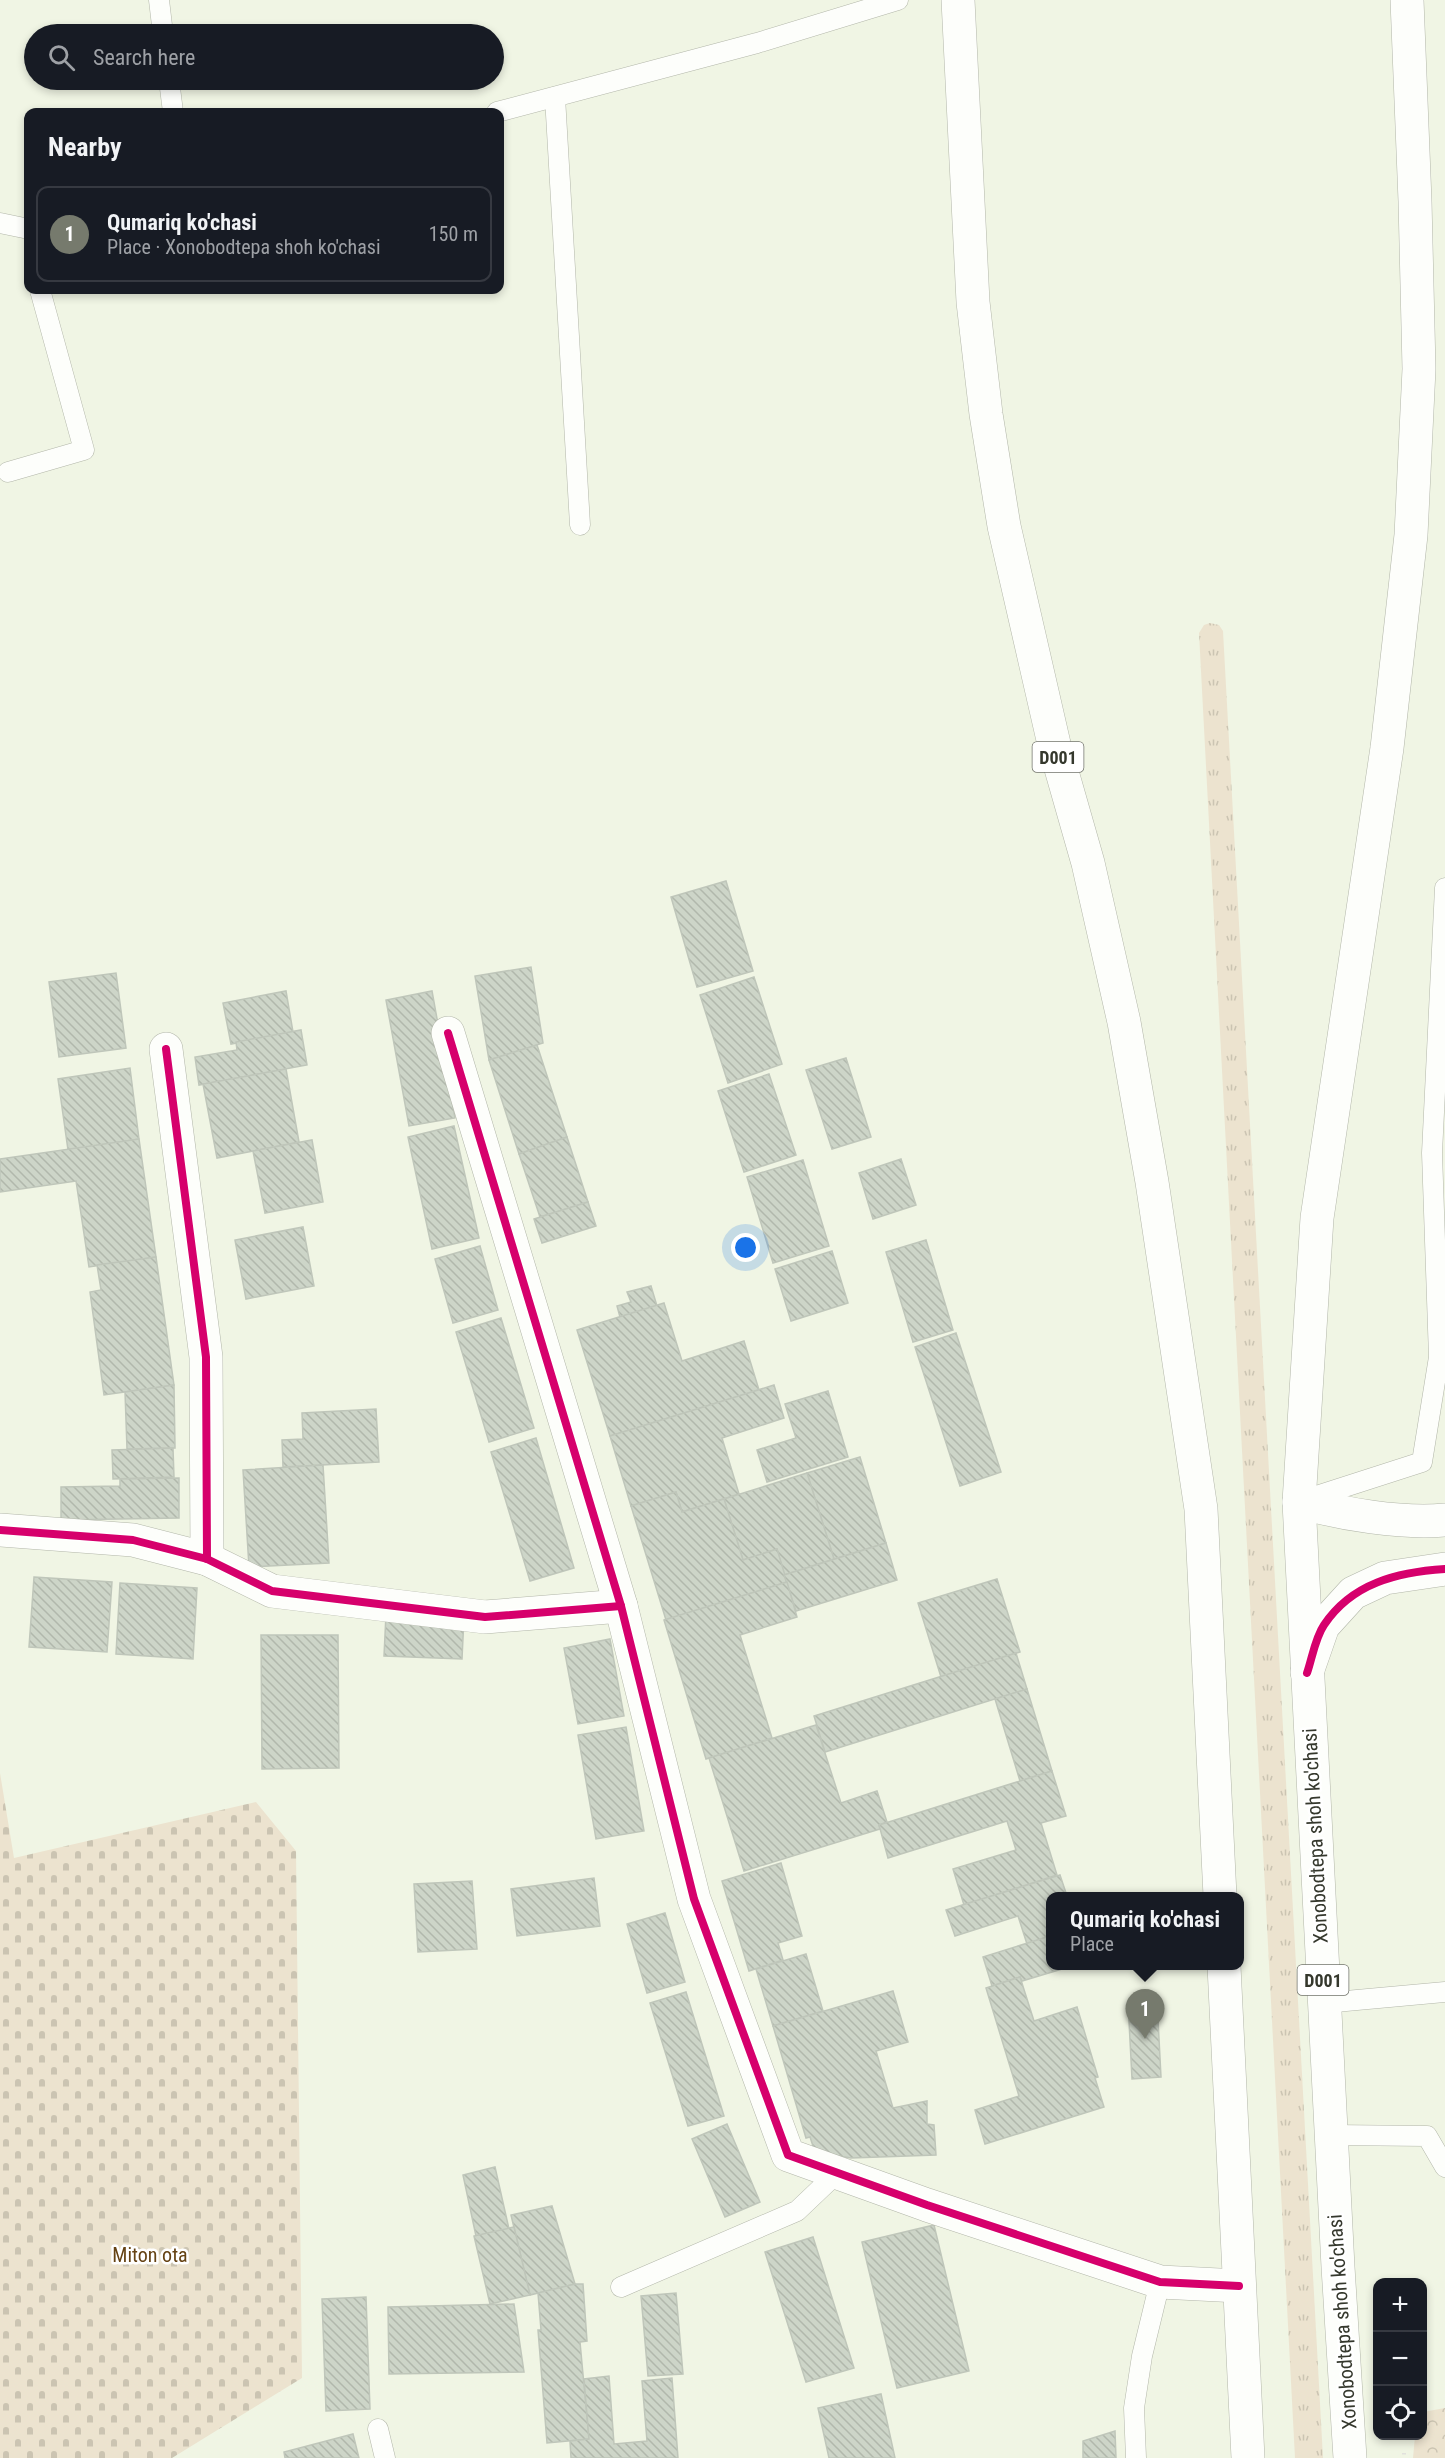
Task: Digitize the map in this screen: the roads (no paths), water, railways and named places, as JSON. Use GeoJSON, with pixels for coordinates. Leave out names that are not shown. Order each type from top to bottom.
{"type":"FeatureCollection","features":[{"type":"Feature","properties":{"kind":"main road","name":"D001"},"geometry":{"type":"LineString","coordinates":[[958,0],[973,302],[988,425],[1004,525],[1048,721],[1088,863],[1124,1023],[1152,1182],[1201,1509],[1220,1892]]}},
{"type":"Feature","properties":{"kind":"main road","name":"D001"},"geometry":{"type":"LineString","coordinates":[[1299,1502],[1317,1218],[1387,748],[1411,535],[1419,369],[1407,0]]}},
{"type":"Feature","properties":{"kind":"main road"},"geometry":{"type":"LineString","coordinates":[[448,1033],[621,1606],[694,1899],[788,2155],[1160,2282],[1239,2286]]}},
{"type":"Feature","properties":{"kind":"main road"},"geometry":{"type":"LineString","coordinates":[[166,1049],[206,1357],[207,1559]]}},
{"type":"Feature","properties":{"kind":"main road"},"geometry":{"type":"LineString","coordinates":[[1299,1502],[1331,1511],[1426,1522],[1445,1520]]}},
{"type":"Feature","properties":{"kind":"main road","name":"Xonobodtepa shoh ko'chasi"},"geometry":{"type":"LineString","coordinates":[[1299,1502],[1350,2458]]}},
{"type":"Feature","properties":{"kind":"main road"},"geometry":{"type":"LineString","coordinates":[[0,1530],[133,1540],[207,1559],[272,1591],[485,1617],[621,1606]]}},
{"type":"Feature","properties":{"kind":"main road"},"geometry":{"type":"LineString","coordinates":[[1307,1673],[1323,1626],[1353,1593],[1385,1578],[1445,1569]]}},
{"type":"Feature","properties":{"kind":"main road"},"geometry":{"type":"LineString","coordinates":[[1224,1970],[1248,2458]]}},
{"type":"Feature","properties":{"kind":"lane"},"geometry":{"type":"LineString","coordinates":[[159,0],[162,24]]}},
{"type":"Feature","properties":{"kind":"lane"},"geometry":{"type":"LineString","coordinates":[[504,110],[757,43],[898,0]]}},
{"type":"Feature","properties":{"kind":"lane"},"geometry":{"type":"LineString","coordinates":[[170,90],[172,108]]}},
{"type":"Feature","properties":{"kind":"lane"},"geometry":{"type":"LineString","coordinates":[[555,97],[580,525]]}},
{"type":"Feature","properties":{"kind":"lane"},"geometry":{"type":"LineString","coordinates":[[0,223],[24,232]]}},
{"type":"Feature","properties":{"kind":"lane"},"geometry":{"type":"LineString","coordinates":[[8,472],[84,450],[41,294]]}},
{"type":"Feature","properties":{"kind":"lane"},"geometry":{"type":"LineString","coordinates":[[1299,1502],[1422,1462],[1442,1350],[1432,1153],[1445,888]]}},
{"type":"Feature","properties":{"kind":"lane"},"geometry":{"type":"LineString","coordinates":[[1324,2003],[1445,1992]]}},
{"type":"Feature","properties":{"kind":"lane"},"geometry":{"type":"LineString","coordinates":[[1331,2135],[1427,2136],[1445,2167]]}},
{"type":"Feature","properties":{"kind":"lane"},"geometry":{"type":"LineString","coordinates":[[621,2288],[797,2211],[837,2173]]}},
{"type":"Feature","properties":{"kind":"lane"},"geometry":{"type":"LineString","coordinates":[[1136,2458],[1134,2408],[1142,2356],[1160,2282]]}},
{"type":"Feature","properties":{"kind":"lane"},"geometry":{"type":"LineString","coordinates":[[378,2429],[385,2458]]}},
{"type":"Feature","properties":{"kind":"place","name":"Qumariq ko'chasi"},"geometry":{"type":"Point","coordinates":[1145,2039]}},
{"type":"Feature","properties":{"kind":"park label","name":"Miton ota"},"geometry":{"type":"Point","coordinates":[150,2255]}}]}
